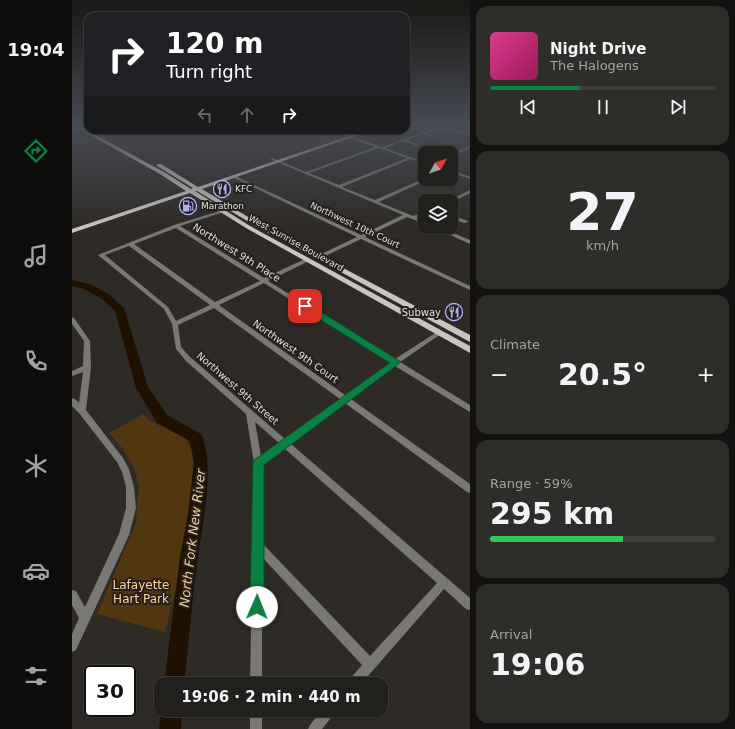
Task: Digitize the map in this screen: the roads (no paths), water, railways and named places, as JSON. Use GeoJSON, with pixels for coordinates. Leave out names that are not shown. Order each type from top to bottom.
{"type":"FeatureCollection","features":[{"type":"Feature","properties":{"kind":"main road","name":"West Sunrise Boulevard"},"geometry":{"type":"LineString","coordinates":[[136,159],[162,173],[222,212],[470,350]]}},
{"type":"Feature","properties":{"kind":"main road","name":"West Sunrise Boulevard"},"geometry":{"type":"LineString","coordinates":[[147,159],[170,171],[256,224],[317,258],[470,339]]}},
{"type":"Feature","properties":{"kind":"main road"},"geometry":{"type":"LineString","coordinates":[[72,226],[277,159]]}},
{"type":"Feature","properties":{"kind":"main road"},"geometry":{"type":"LineString","coordinates":[[195,186],[232,176],[274,160]]}},
{"type":"Feature","properties":{"kind":"main road"},"geometry":{"type":"LineString","coordinates":[[72,231],[186,189]]}},
{"type":"Feature","properties":{"kind":"main road"},"geometry":{"type":"LineString","coordinates":[[87,226],[95,218]]}},
{"type":"Feature","properties":{"kind":"main road"},"geometry":{"type":"LineString","coordinates":[[296,254],[317,258]]}},
{"type":"Feature","properties":{"kind":"main road"},"geometry":{"type":"LineString","coordinates":[[307,260],[325,262]]}},
{"type":"Feature","properties":{"kind":"main road"},"geometry":{"type":"LineString","coordinates":[[456,342],[470,345]]}},
{"type":"Feature","properties":{"kind":"street"},"geometry":{"type":"LineString","coordinates":[[306,173],[345,159]]}},
{"type":"Feature","properties":{"kind":"street"},"geometry":{"type":"LineString","coordinates":[[338,187],[408,159]]}},
{"type":"Feature","properties":{"kind":"street"},"geometry":{"type":"LineString","coordinates":[[274,160],[418,220]]}},
{"type":"Feature","properties":{"kind":"street"},"geometry":{"type":"LineString","coordinates":[[458,173],[469,177]]}},
{"type":"Feature","properties":{"kind":"street","name":"Northwest 10th Court"},"geometry":{"type":"LineString","coordinates":[[232,176],[470,288]]}},
{"type":"Feature","properties":{"kind":"street"},"geometry":{"type":"LineString","coordinates":[[375,202],[418,183]]}},
{"type":"Feature","properties":{"kind":"street"},"geometry":{"type":"LineString","coordinates":[[458,197],[470,191]]}},
{"type":"Feature","properties":{"kind":"street"},"geometry":{"type":"LineString","coordinates":[[461,196],[470,199]]}},
{"type":"Feature","properties":{"kind":"street"},"geometry":{"type":"LineString","coordinates":[[200,218],[214,207]]}},
{"type":"Feature","properties":{"kind":"street"},"geometry":{"type":"LineString","coordinates":[[130,244],[176,226],[222,212]]}},
{"type":"Feature","properties":{"kind":"street"},"geometry":{"type":"LineString","coordinates":[[317,258],[407,215]]}},
{"type":"Feature","properties":{"kind":"street"},"geometry":{"type":"LineString","coordinates":[[414,218],[418,216]]}},
{"type":"Feature","properties":{"kind":"street"},"geometry":{"type":"LineString","coordinates":[[458,219],[466,222]]}},
{"type":"Feature","properties":{"kind":"street","name":"Northwest 9th Place"},"geometry":{"type":"LineString","coordinates":[[176,226],[470,409]]}},
{"type":"Feature","properties":{"kind":"street"},"geometry":{"type":"LineString","coordinates":[[451,234],[470,242]]}},
{"type":"Feature","properties":{"kind":"street","name":"Northwest 9th Street"},"geometry":{"type":"LineString","coordinates":[[130,244],[101,255],[166,308],[175,324],[178,347],[188,359],[470,605]]}},
{"type":"Feature","properties":{"kind":"street","name":"Northwest 9th Court"},"geometry":{"type":"LineString","coordinates":[[130,244],[470,489]]}},
{"type":"Feature","properties":{"kind":"street"},"geometry":{"type":"LineString","coordinates":[[175,324],[307,260]]}},
{"type":"Feature","properties":{"kind":"street"},"geometry":{"type":"LineString","coordinates":[[72,319],[87,341],[87,367],[82,411]]}},
{"type":"Feature","properties":{"kind":"street"},"geometry":{"type":"LineString","coordinates":[[258,463],[347,400],[396,362],[439,333]]}},
{"type":"Feature","properties":{"kind":"street"},"geometry":{"type":"LineString","coordinates":[[72,374],[87,367]]}},
{"type":"Feature","properties":{"kind":"street"},"geometry":{"type":"LineString","coordinates":[[72,401],[82,411],[120,460],[126,472],[130,486],[131,508],[124,535],[72,646]]}},
{"type":"Feature","properties":{"kind":"street"},"geometry":{"type":"LineString","coordinates":[[250,414],[258,463],[256,677]]}},
{"type":"Feature","properties":{"kind":"street"},"geometry":{"type":"LineString","coordinates":[[258,546],[370,665]]}},
{"type":"Feature","properties":{"kind":"street"},"geometry":{"type":"LineString","coordinates":[[359,677],[444,582]]}},
{"type":"Feature","properties":{"kind":"street"},"geometry":{"type":"LineString","coordinates":[[72,595],[85,618]]}},
{"type":"Feature","properties":{"kind":"street"},"geometry":{"type":"LineString","coordinates":[[256,717],[256,729]]}},
{"type":"Feature","properties":{"kind":"street"},"geometry":{"type":"LineString","coordinates":[[314,729],[324,717]]}},
{"type":"Feature","properties":{"kind":"waterway","name":"North Fork New River"},"geometry":{"type":"LineString","coordinates":[[72,283],[88,287],[106,297],[120,310],[142,388],[162,419],[196,438],[201,462],[196,514],[189,557],[175,677]]}},
{"type":"Feature","properties":{"kind":"waterway","name":"North Fork New River"},"geometry":{"type":"LineString","coordinates":[[170,729],[171,717]]}},
{"type":"Feature","properties":{"kind":"place","name":"KFC"},"geometry":{"type":"Point","coordinates":[222,189]}},
{"type":"Feature","properties":{"kind":"place","name":"Marathon"},"geometry":{"type":"Point","coordinates":[188,206]}},
{"type":"Feature","properties":{"kind":"place","name":"Subway"},"geometry":{"type":"Point","coordinates":[454,312]}},
{"type":"Feature","properties":{"kind":"park label","name":"Lafayette Hart Park"},"geometry":{"type":"Point","coordinates":[141,592]}}]}
